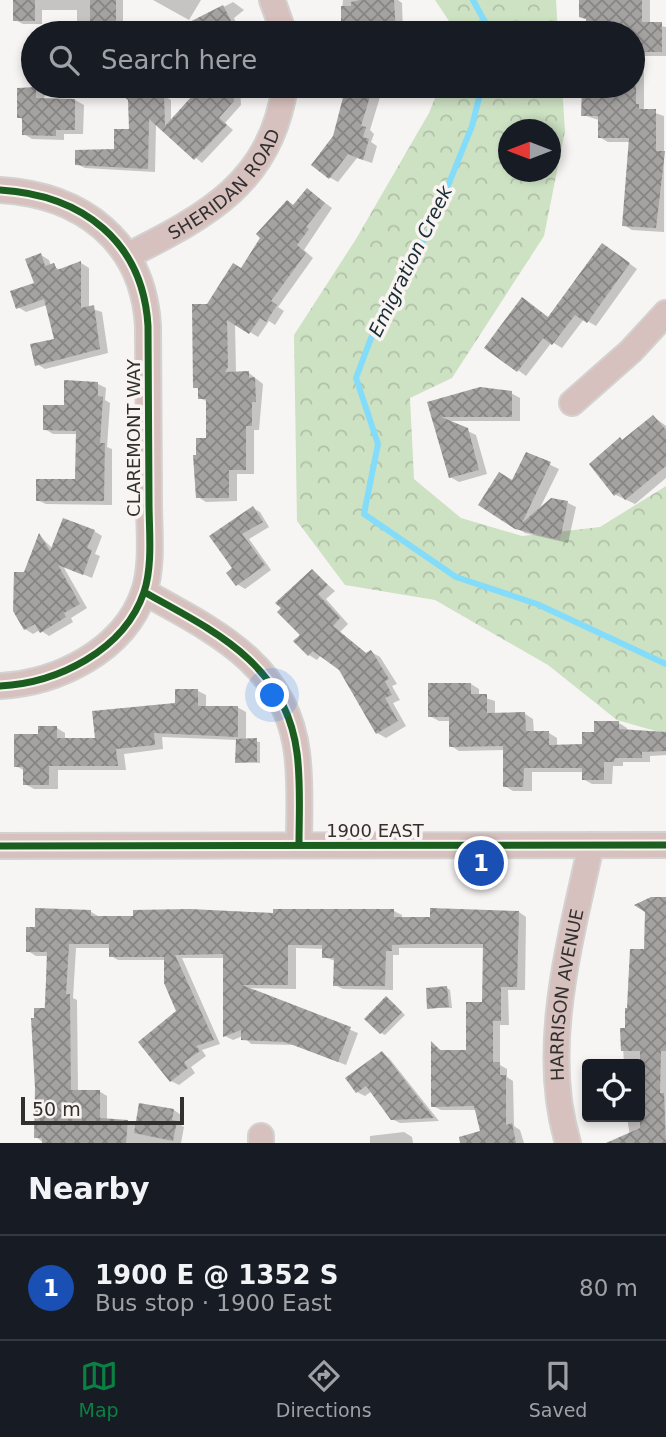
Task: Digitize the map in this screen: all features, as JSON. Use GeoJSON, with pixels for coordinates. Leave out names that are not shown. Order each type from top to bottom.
{"type":"FeatureCollection","features":[{"type":"Feature","properties":{"kind":"street"},"geometry":{"type":"LineString","coordinates":[[272,0],[280,21]]}},
{"type":"Feature","properties":{"kind":"street","name":"SHERIDAN ROAD"},"geometry":{"type":"LineString","coordinates":[[129,255],[218,206],[240,185],[267,146],[282,98]]}},
{"type":"Feature","properties":{"kind":"street","name":"CLAREMONT WAY"},"geometry":{"type":"LineString","coordinates":[[0,190],[33,194],[69,206],[104,229],[129,255],[144,289],[148,326],[149,542],[144,592],[123,625],[85,661],[57,676],[0,685]]}},
{"type":"Feature","properties":{"kind":"street"},"geometry":{"type":"LineString","coordinates":[[572,403],[631,351],[666,313]]}},
{"type":"Feature","properties":{"kind":"street"},"geometry":{"type":"LineString","coordinates":[[144,592],[237,647],[270,683],[292,729],[297,752],[299,845]]}},
{"type":"Feature","properties":{"kind":"street","name":"HARRISON AVENUE"},"geometry":{"type":"LineString","coordinates":[[568,1143],[558,1082],[559,1017],[591,845]]}},
{"type":"Feature","properties":{"kind":"street","name":"1900 EAST"},"geometry":{"type":"LineString","coordinates":[[0,846],[666,845]]}},
{"type":"Feature","properties":{"kind":"green space"},"geometry":{"type":"Polygon","coordinates":[[[435,0],[556,0],[557,21],[449,21],[435,0]]]}},
{"type":"Feature","properties":{"kind":"green space"},"geometry":{"type":"Polygon","coordinates":[[[435,98],[563,98],[565,131],[561,151],[561,119],[498,119],[498,182],[555,182],[544,236],[452,378],[410,398],[414,479],[461,518],[522,536],[600,527],[666,486],[666,734],[617,720],[548,665],[435,600],[345,585],[297,521],[294,335],[356,239],[435,98]]]}},
{"type":"Feature","properties":{"kind":"building"},"geometry":{"type":"Polygon","coordinates":[[[13,0],[35,0],[35,21],[13,21],[13,0]]]}},
{"type":"Feature","properties":{"kind":"building"},"geometry":{"type":"Polygon","coordinates":[[[90,0],[116,0],[116,21],[90,21],[90,0]]]}},
{"type":"Feature","properties":{"kind":"building"},"geometry":{"type":"Polygon","coordinates":[[[394,0],[395,21],[341,21],[341,6],[351,6],[351,2],[394,0]]]}},
{"type":"Feature","properties":{"kind":"building"},"geometry":{"type":"Polygon","coordinates":[[[579,0],[642,0],[642,21],[586,21],[579,17],[579,0]]]}},
{"type":"Feature","properties":{"kind":"building"},"geometry":{"type":"Polygon","coordinates":[[[223,5],[231,21],[192,21],[223,5]]]}},
{"type":"Feature","properties":{"kind":"building"},"geometry":{"type":"Polygon","coordinates":[[[645,22],[662,22],[662,52],[645,52],[645,22]]]}},
{"type":"Feature","properties":{"kind":"building"},"geometry":{"type":"Polygon","coordinates":[[[17,88],[21,88],[21,98],[75,99],[75,130],[56,130],[56,136],[22,135],[22,118],[17,118],[17,88]]]}},
{"type":"Feature","properties":{"kind":"building"},"geometry":{"type":"Polygon","coordinates":[[[126,98],[164,98],[165,126],[190,98],[234,98],[219,118],[227,125],[194,160],[149,119],[148,169],[75,165],[75,150],[114,149],[114,129],[129,129],[128,100],[126,98]]]}},
{"type":"Feature","properties":{"kind":"building"},"geometry":{"type":"Polygon","coordinates":[[[343,98],[370,98],[361,126],[366,127],[363,137],[369,139],[363,160],[348,154],[329,179],[311,165],[333,136],[343,98]]]}},
{"type":"Feature","properties":{"kind":"building"},"geometry":{"type":"Polygon","coordinates":[[[582,98],[636,98],[639,109],[656,109],[656,151],[665,151],[656,228],[622,226],[629,138],[598,138],[598,116],[581,116],[582,98]]]}},
{"type":"Feature","properties":{"kind":"building"},"geometry":{"type":"Polygon","coordinates":[[[307,188],[325,203],[306,227],[309,229],[297,245],[306,253],[271,301],[277,305],[266,322],[260,318],[249,334],[227,320],[228,367],[225,372],[249,371],[249,378],[255,377],[256,402],[252,402],[252,426],[246,426],[246,470],[229,470],[229,498],[196,498],[193,455],[196,455],[196,438],[206,438],[206,399],[198,399],[198,388],[193,388],[192,304],[207,304],[233,263],[241,268],[260,238],[256,234],[287,200],[293,205],[307,188]]]}},
{"type":"Feature","properties":{"kind":"building"},"geometry":{"type":"Polygon","coordinates":[[[602,243],[630,263],[587,323],[575,315],[552,345],[543,338],[517,372],[484,348],[522,297],[548,317],[602,243]]]}},
{"type":"Feature","properties":{"kind":"building"},"geometry":{"type":"Polygon","coordinates":[[[41,253],[45,266],[54,263],[57,270],[81,261],[81,308],[94,305],[100,349],[35,366],[30,344],[54,339],[44,299],[16,309],[10,291],[34,283],[25,259],[41,253]]]}},
{"type":"Feature","properties":{"kind":"building"},"geometry":{"type":"Polygon","coordinates":[[[64,380],[98,382],[98,396],[103,397],[100,443],[105,443],[104,501],[36,501],[36,479],[75,479],[76,431],[43,430],[43,405],[64,405],[64,380]]]}},
{"type":"Feature","properties":{"kind":"building"},"geometry":{"type":"Polygon","coordinates":[[[480,387],[512,391],[512,417],[441,417],[468,428],[479,470],[449,478],[427,402],[480,387]]]}},
{"type":"Feature","properties":{"kind":"building"},"geometry":{"type":"Polygon","coordinates":[[[653,415],[666,430],[666,466],[625,500],[619,492],[614,496],[589,464],[620,437],[622,440],[653,415]]]}},
{"type":"Feature","properties":{"kind":"building"},"geometry":{"type":"Polygon","coordinates":[[[526,452],[551,462],[522,523],[551,498],[568,501],[560,540],[515,529],[478,505],[499,472],[512,480],[526,452]]]}},
{"type":"Feature","properties":{"kind":"building"},"geometry":{"type":"Polygon","coordinates":[[[253,506],[263,522],[242,534],[265,565],[236,586],[226,573],[232,568],[209,536],[253,506]]]}},
{"type":"Feature","properties":{"kind":"building"},"geometry":{"type":"Polygon","coordinates":[[[63,518],[95,530],[87,548],[92,550],[83,575],[58,565],[80,604],[64,613],[66,617],[40,633],[35,624],[24,630],[13,611],[14,572],[24,572],[39,533],[50,551],[63,518]]]}},
{"type":"Feature","properties":{"kind":"building"},"geometry":{"type":"Polygon","coordinates":[[[312,569],[328,585],[318,594],[340,618],[333,626],[366,653],[371,650],[389,679],[385,681],[392,695],[385,698],[398,721],[376,734],[339,670],[313,651],[308,656],[293,641],[300,635],[277,612],[281,608],[275,603],[312,569]]]}},
{"type":"Feature","properties":{"kind":"building"},"geometry":{"type":"Polygon","coordinates":[[[428,683],[471,683],[471,694],[487,694],[487,713],[525,712],[526,731],[549,731],[549,745],[582,744],[582,732],[594,732],[594,721],[619,721],[619,729],[666,732],[666,751],[642,752],[642,758],[615,758],[614,762],[604,762],[604,780],[582,780],[582,768],[524,768],[523,787],[503,787],[503,746],[449,747],[449,717],[428,717],[428,683]]]}},
{"type":"Feature","properties":{"kind":"building"},"geometry":{"type":"Polygon","coordinates":[[[175,689],[198,689],[198,706],[238,706],[238,737],[154,733],[155,745],[116,749],[118,766],[49,766],[49,785],[23,785],[23,767],[14,767],[14,734],[38,734],[38,726],[57,726],[57,738],[95,738],[92,711],[175,703],[175,689]]]}},
{"type":"Feature","properties":{"kind":"building"},"geometry":{"type":"Polygon","coordinates":[[[257,738],[257,762],[235,763],[236,739],[257,738]]]}},
{"type":"Feature","properties":{"kind":"building"},"geometry":{"type":"Polygon","coordinates":[[[651,897],[666,897],[666,1051],[661,1051],[660,1093],[664,1093],[666,1143],[606,1143],[640,1128],[640,1122],[645,1122],[645,1059],[640,1059],[640,1051],[621,1051],[620,1028],[625,1028],[630,949],[644,949],[645,912],[634,905],[651,897]]]}},
{"type":"Feature","properties":{"kind":"building"},"geometry":{"type":"Polygon","coordinates":[[[35,908],[91,910],[91,916],[133,916],[133,910],[190,909],[273,913],[273,909],[394,909],[394,917],[430,917],[430,908],[519,911],[517,987],[501,987],[501,1021],[493,1021],[493,1062],[500,1062],[500,1075],[506,1075],[506,1125],[512,1123],[516,1143],[460,1143],[459,1137],[480,1131],[474,1106],[431,1107],[431,1041],[440,1050],[466,1050],[466,1002],[482,1002],[483,944],[392,945],[392,951],[386,951],[385,986],[333,986],[334,958],[322,958],[322,945],[288,945],[288,985],[242,985],[351,1027],[338,1062],[285,1042],[241,1040],[241,1030],[223,1037],[223,954],[175,955],[214,1040],[196,1046],[200,1051],[184,1062],[188,1068],[170,1082],[138,1042],[176,1011],[164,983],[164,957],[109,957],[109,944],[69,944],[66,994],[70,994],[71,1090],[100,1090],[100,1118],[128,1120],[126,1143],[42,1143],[42,1138],[34,1138],[35,1088],[31,1018],[34,1018],[34,1008],[45,1008],[47,952],[26,952],[26,927],[35,927],[35,908]]]}},
{"type":"Feature","properties":{"kind":"building"},"geometry":{"type":"Polygon","coordinates":[[[447,986],[449,1007],[427,1009],[426,988],[447,986]]]}},
{"type":"Feature","properties":{"kind":"building"},"geometry":{"type":"Polygon","coordinates":[[[386,996],[402,1012],[380,1034],[364,1019],[386,996]]]}},
{"type":"Feature","properties":{"kind":"building"},"geometry":{"type":"Polygon","coordinates":[[[382,1051],[434,1118],[391,1120],[366,1086],[356,1093],[345,1078],[382,1051]]]}},
{"type":"Feature","properties":{"kind":"building"},"geometry":{"type":"Polygon","coordinates":[[[139,1103],[174,1109],[172,1120],[177,1121],[173,1141],[134,1133],[139,1103]]]}},
{"type":"Feature","properties":{"kind":"waterway","name":"Emigration Creek"},"geometry":{"type":"LineString","coordinates":[[473,0],[484,21]]}},
{"type":"Feature","properties":{"kind":"waterway","name":"Emigration Creek"},"geometry":{"type":"LineString","coordinates":[[479,98],[472,126],[431,228],[382,309],[356,378],[378,444],[364,514],[456,577],[537,604],[666,664]]}},
{"type":"Feature","properties":{"kind":"cycle path"},"geometry":{"type":"LineString","coordinates":[[0,190],[57,201],[82,213],[103,228],[121,247],[134,270],[144,296],[148,326],[150,547],[144,592],[134,613],[105,647],[86,660],[44,678],[0,686]]}},
{"type":"Feature","properties":{"kind":"cycle path"},"geometry":{"type":"LineString","coordinates":[[144,592],[196,621],[243,654],[262,673],[278,696],[290,722],[297,753],[299,845]]}},
{"type":"Feature","properties":{"kind":"cycle path"},"geometry":{"type":"LineString","coordinates":[[0,846],[666,845]]}},
{"type":"Feature","properties":{"kind":"place","name":"1900 E @ 1352 S"},"geometry":{"type":"Point","coordinates":[481,863]}}]}
